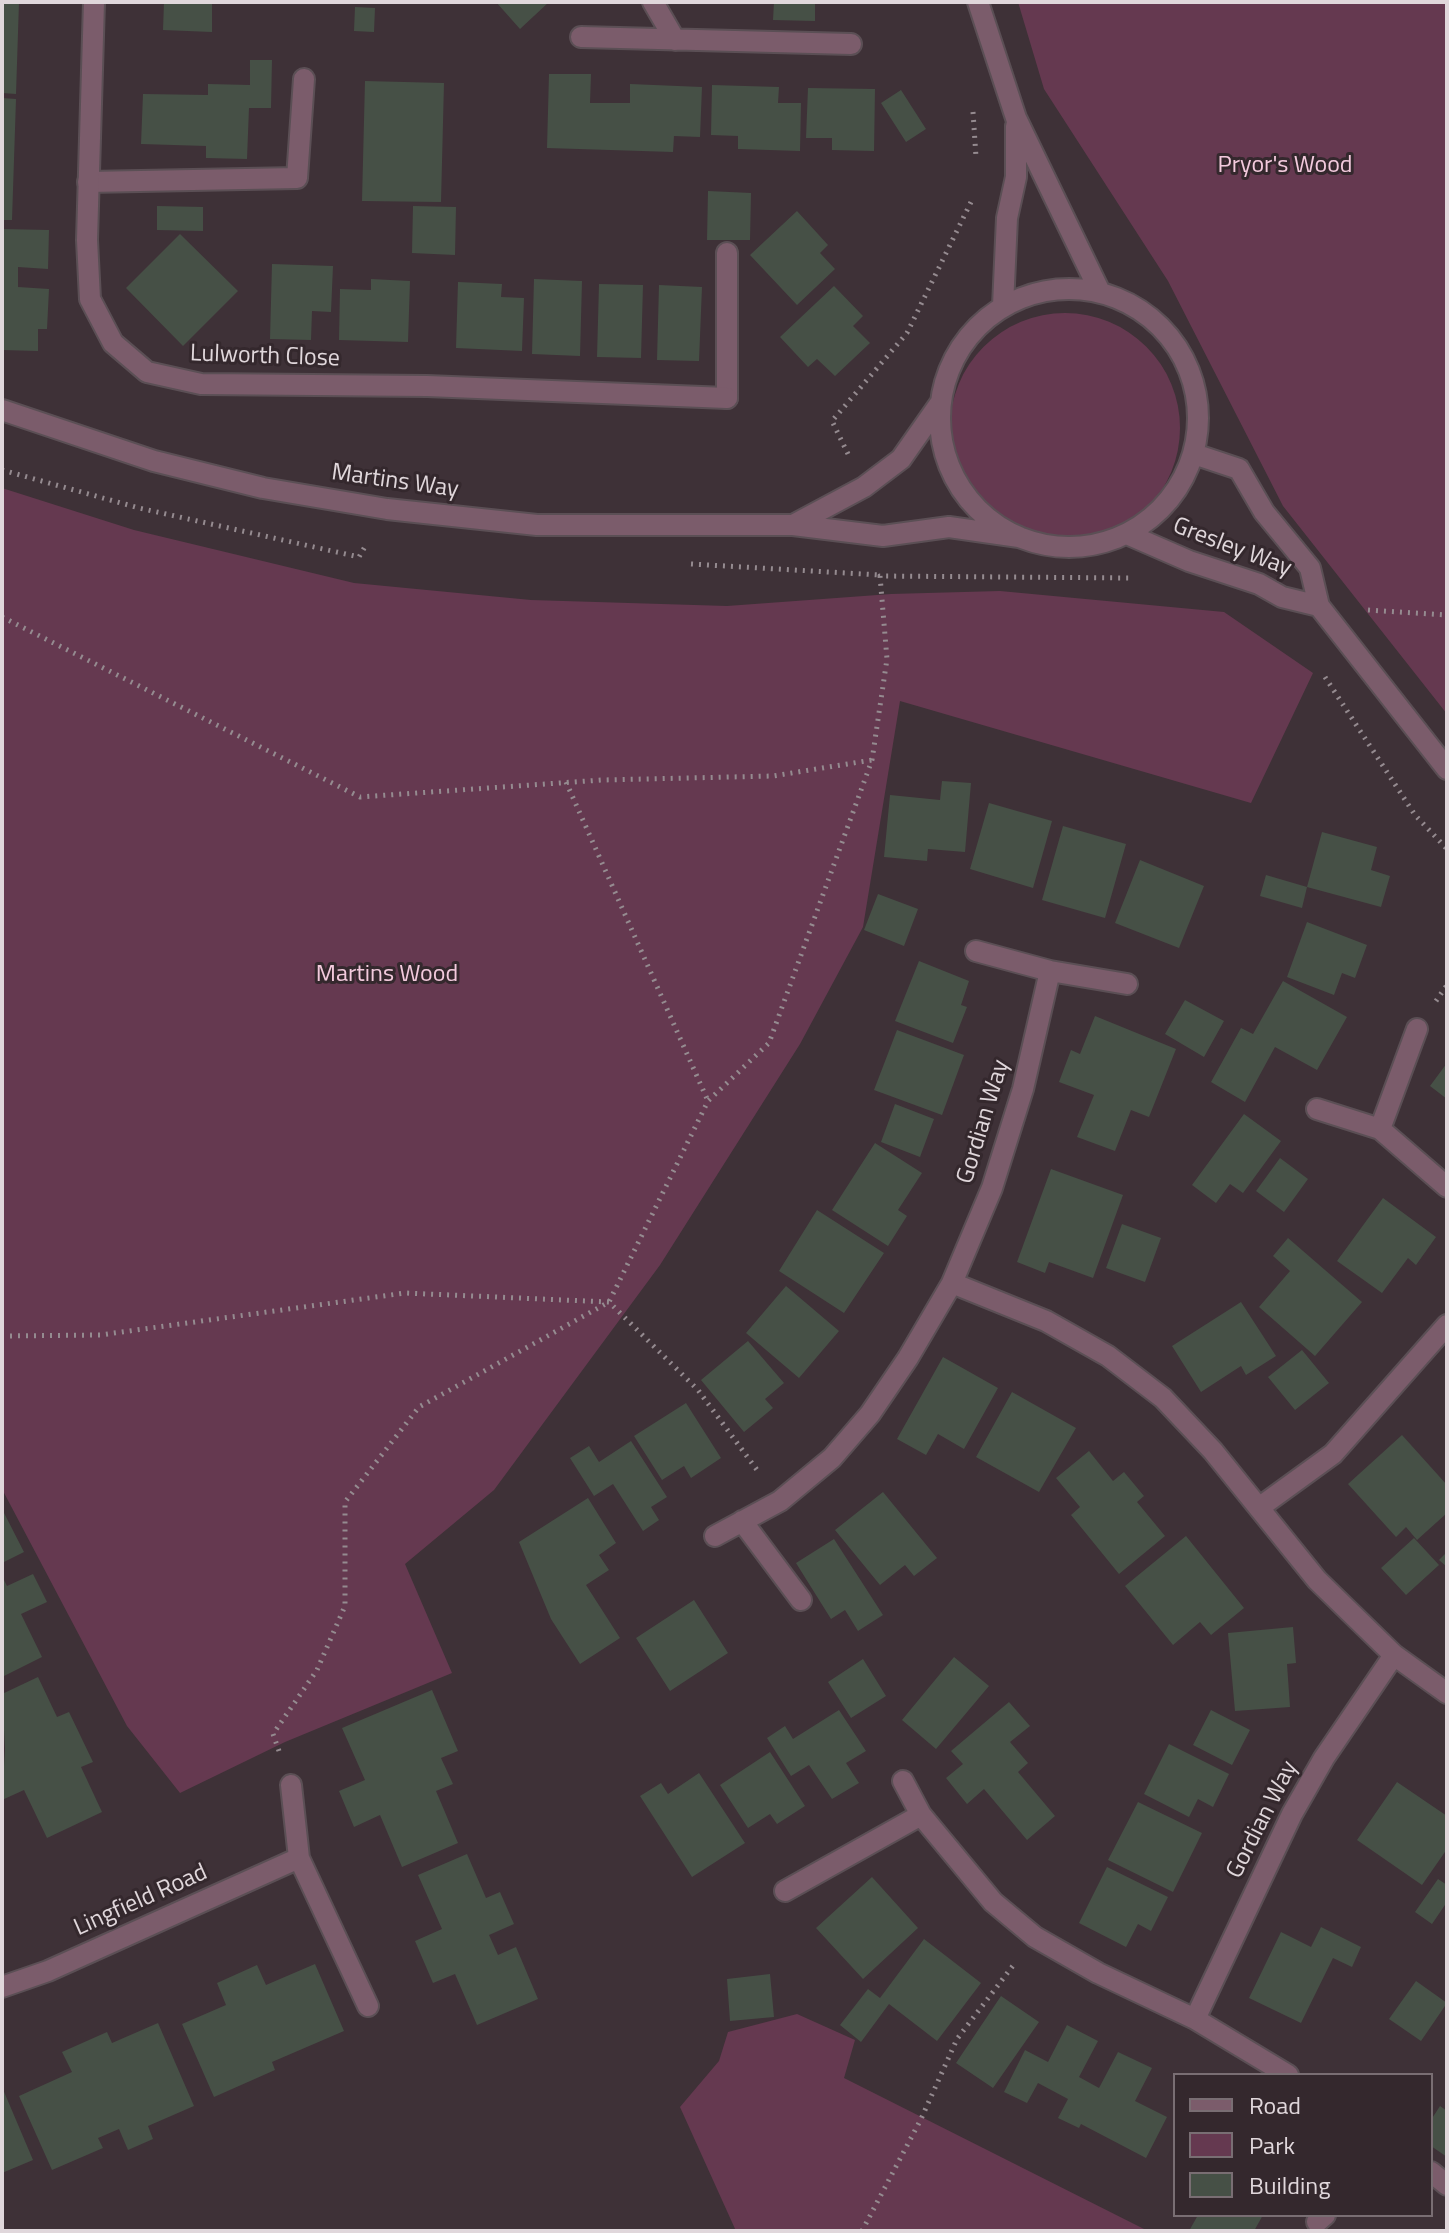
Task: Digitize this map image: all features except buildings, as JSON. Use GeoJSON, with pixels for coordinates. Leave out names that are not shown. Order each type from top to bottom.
{"type":"FeatureCollection","features":[{"type":"Feature","properties":{"kind":"street","name":"Lulworth Close"},"geometry":{"type":"LineString","coordinates":[[94,2],[88,182],[90,299],[113,343],[147,372],[201,384],[427,386],[727,398],[727,253]]}},
{"type":"Feature","properties":{"kind":"street"},"geometry":{"type":"LineString","coordinates":[[653,2],[675,40]]}},
{"type":"Feature","properties":{"kind":"street"},"geometry":{"type":"LineString","coordinates":[[978,2],[1016,118],[1100,292]]}},
{"type":"Feature","properties":{"kind":"street"},"geometry":{"type":"LineString","coordinates":[[581,37],[851,44]]}},
{"type":"Feature","properties":{"kind":"street"},"geometry":{"type":"LineString","coordinates":[[88,182],[297,178],[304,79]]}},
{"type":"Feature","properties":{"kind":"street"},"geometry":{"type":"LineString","coordinates":[[1003,306],[1007,218],[1016,177],[1016,118]]}},
{"type":"Feature","properties":{"kind":"street"},"geometry":{"type":"LineString","coordinates":[[1067,289],[1100,292],[1138,308],[1169,336],[1190,371],[1199,412],[1194,454],[1180,486],[1157,513],[1127,534],[1091,546],[1055,547],[1019,537],[983,514],[956,481],[942,441],[941,402],[951,364],[972,331],[1003,306],[1045,292],[1067,289]]}},
{"type":"Feature","properties":{"kind":"street","name":"Martins Way"},"geometry":{"type":"LineString","coordinates":[[793,525],[864,487],[901,459],[941,402]]}},
{"type":"Feature","properties":{"kind":"street","name":"Martins Way"},"geometry":{"type":"LineString","coordinates":[[2,410],[154,461],[263,488],[387,509],[537,525],[793,525],[883,536],[949,527],[1019,537]]}},
{"type":"Feature","properties":{"kind":"street","name":"Gresley Way"},"geometry":{"type":"LineString","coordinates":[[1194,454],[1239,469],[1264,512],[1310,568],[1319,606],[1447,769]]}},
{"type":"Feature","properties":{"kind":"street","name":"Gresley Way"},"geometry":{"type":"LineString","coordinates":[[1127,534],[1189,561],[1244,578],[1282,597],[1319,606]]}},
{"type":"Feature","properties":{"kind":"street"},"geometry":{"type":"LineString","coordinates":[[976,951],[1050,971],[1127,984]]}},
{"type":"Feature","properties":{"kind":"street","name":"Gordian Way"},"geometry":{"type":"LineString","coordinates":[[715,1536],[780,1501],[832,1458],[870,1414],[908,1358],[952,1283],[992,1188],[1019,1103],[1050,971]]}},
{"type":"Feature","properties":{"kind":"street"},"geometry":{"type":"LineString","coordinates":[[1380,1129],[1417,1029]]}},
{"type":"Feature","properties":{"kind":"street"},"geometry":{"type":"LineString","coordinates":[[1317,1109],[1380,1129],[1447,1187]]}},
{"type":"Feature","properties":{"kind":"street"},"geometry":{"type":"LineString","coordinates":[[952,1283],[1046,1321],[1108,1356],[1163,1398],[1260,1507],[1317,1580],[1394,1655],[1447,1693]]}},
{"type":"Feature","properties":{"kind":"street"},"geometry":{"type":"LineString","coordinates":[[1260,1507],[1333,1454],[1447,1325]]}},
{"type":"Feature","properties":{"kind":"street"},"geometry":{"type":"LineString","coordinates":[[742,1521],[801,1600]]}},
{"type":"Feature","properties":{"kind":"street","name":"Gordian Way"},"geometry":{"type":"LineString","coordinates":[[1195,2019],[1292,1814],[1324,1758],[1394,1655]]}},
{"type":"Feature","properties":{"kind":"street"},"geometry":{"type":"LineString","coordinates":[[903,1781],[921,1815],[993,1902],[1035,1937],[1098,1973],[1195,2019],[1285,2073]]}},
{"type":"Feature","properties":{"kind":"street"},"geometry":{"type":"LineString","coordinates":[[291,1785],[299,1858],[368,2006]]}},
{"type":"Feature","properties":{"kind":"street"},"geometry":{"type":"LineString","coordinates":[[785,1891],[921,1815]]}},
{"type":"Feature","properties":{"kind":"street","name":"Lingfield Road"},"geometry":{"type":"LineString","coordinates":[[2,1987],[48,1971],[299,1858]]}},
{"type":"Feature","properties":{"kind":"path"},"geometry":{"type":"LineString","coordinates":[[291,1785],[273,1734],[317,1670],[345,1606],[345,1502],[419,1407],[609,1302],[708,1101],[769,1043],[872,760],[887,659],[880,576],[1146,578]]}},
{"type":"Feature","properties":{"kind":"path"},"geometry":{"type":"LineString","coordinates":[[1319,606],[1447,615]]}},
{"type":"Feature","properties":{"kind":"path"},"geometry":{"type":"LineString","coordinates":[[2,617],[360,797],[566,782],[773,776],[872,760]]}},
{"type":"Feature","properties":{"kind":"path"},"geometry":{"type":"LineString","coordinates":[[1318,666],[1415,815],[1447,849]]}},
{"type":"Feature","properties":{"kind":"path"},"geometry":{"type":"LineString","coordinates":[[566,782],[708,1101]]}},
{"type":"Feature","properties":{"kind":"path"},"geometry":{"type":"LineString","coordinates":[[2,1336],[100,1335],[405,1293],[609,1302],[698,1390],[780,1501]]}},
{"type":"Feature","properties":{"kind":"path"},"geometry":{"type":"LineString","coordinates":[[862,2231],[921,2119],[957,2039],[1035,1937]]}},
{"type":"Feature","properties":{"kind":"green space","name":"Pryor's Wood"},"geometry":{"type":"Polygon","coordinates":[[[1018,2],[1447,2],[1447,714],[1283,506],[1168,281],[1044,89],[1018,2]]]}},
{"type":"Feature","properties":{"kind":"green space"},"geometry":{"type":"Polygon","coordinates":[[[1065,313],[1087,315],[1109,322],[1129,332],[1146,347],[1161,364],[1171,384],[1178,406],[1178,450],[1171,472],[1161,492],[1146,509],[1129,524],[1109,534],[1087,541],[1065,543],[1043,541],[1021,534],[1001,524],[984,509],[969,492],[959,472],[952,450],[950,428],[952,406],[959,384],[969,364],[984,347],[1001,332],[1021,322],[1043,315],[1065,313]]]}},
{"type":"Feature","properties":{"kind":"green space","name":"Martins Wood"},"geometry":{"type":"Polygon","coordinates":[[[2,488],[134,530],[354,583],[531,600],[727,606],[891,594],[1000,591],[1224,612],[1313,673],[1251,803],[900,701],[863,927],[800,1044],[660,1265],[494,1490],[405,1564],[452,1673],[285,1742],[180,1793],[127,1726],[2,1489],[2,488]]]}},
{"type":"Feature","properties":{"kind":"green space"},"geometry":{"type":"Polygon","coordinates":[[[797,2014],[855,2040],[844,2078],[1148,2231],[736,2231],[680,2107],[719,2061],[728,2032],[797,2014]]]}}]}
